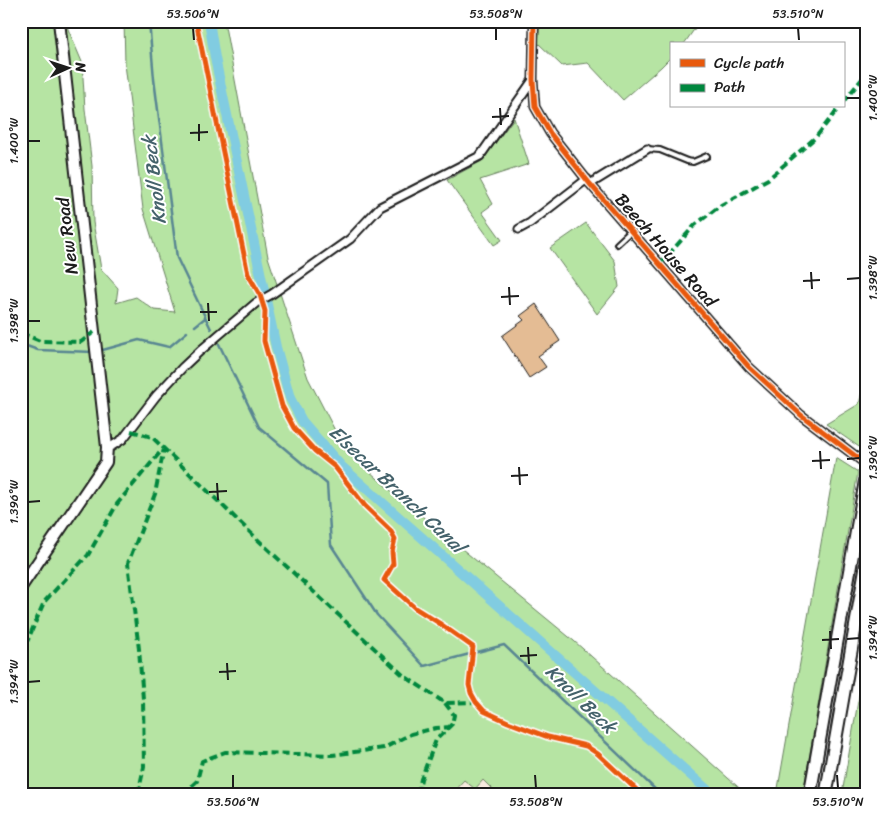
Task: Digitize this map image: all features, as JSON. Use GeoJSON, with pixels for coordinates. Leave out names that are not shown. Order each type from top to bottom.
{"type":"FeatureCollection","features":[{"type":"Feature","properties":{"kind":"highway"},"geometry":{"type":"LineString","coordinates":[[810,794],[866,478]]}},
{"type":"Feature","properties":{"kind":"highway"},"geometry":{"type":"LineString","coordinates":[[826,794],[866,566]]}},
{"type":"Feature","properties":{"kind":"main road","name":"New Road"},"geometry":{"type":"LineString","coordinates":[[59,21],[107,447]]}},
{"type":"Feature","properties":{"kind":"main road"},"geometry":{"type":"LineString","coordinates":[[21,587],[106,462],[107,447]]}},
{"type":"Feature","properties":{"kind":"street","name":"Beech House Road"},"geometry":{"type":"LineString","coordinates":[[534,21],[533,80],[535,107],[550,133],[589,182],[748,367],[801,415],[866,464]]}},
{"type":"Feature","properties":{"kind":"street"},"geometry":{"type":"LineString","coordinates":[[107,447],[123,439],[156,396],[184,367],[256,303],[272,294],[350,239],[380,207],[480,156],[533,80]]}},
{"type":"Feature","properties":{"kind":"street"},"geometry":{"type":"LineString","coordinates":[[519,229],[589,182],[647,149]]}},
{"type":"Feature","properties":{"kind":"lane"},"geometry":{"type":"LineString","coordinates":[[647,149],[660,150],[693,162],[707,156]]}},
{"type":"Feature","properties":{"kind":"lane"},"geometry":{"type":"LineString","coordinates":[[617,244],[631,231]]}},
{"type":"Feature","properties":{"kind":"shaded area"},"geometry":{"type":"Polygon","coordinates":[[[464,780],[483,780],[497,794],[451,794],[464,780]]]}},
{"type":"Feature","properties":{"kind":"green space"},"geometry":{"type":"Polygon","coordinates":[[[21,21],[67,21],[68,29],[82,62],[85,109],[92,166],[93,222],[101,269],[118,288],[116,303],[136,297],[154,310],[175,312],[143,209],[125,64],[124,21],[224,21],[268,257],[308,378],[344,448],[389,489],[574,641],[746,794],[497,794],[483,780],[475,789],[464,780],[451,794],[21,794],[21,21]]]}},
{"type":"Feature","properties":{"kind":"green space"},"geometry":{"type":"Polygon","coordinates":[[[540,21],[700,21],[685,42],[670,42],[670,58],[623,100],[588,63],[562,66],[538,43],[540,21]]]}},
{"type":"Feature","properties":{"kind":"green space"},"geometry":{"type":"Polygon","coordinates":[[[514,118],[529,164],[480,180],[493,204],[482,212],[502,240],[494,245],[447,180],[482,161],[514,118]]]}},
{"type":"Feature","properties":{"kind":"green space"},"geometry":{"type":"Polygon","coordinates":[[[586,223],[615,261],[619,287],[597,314],[550,248],[586,223]]]}},
{"type":"Feature","properties":{"kind":"green space"},"geometry":{"type":"Polygon","coordinates":[[[866,375],[866,424],[862,449],[826,424],[859,404],[866,375]]]}},
{"type":"Feature","properties":{"kind":"green space"},"geometry":{"type":"Polygon","coordinates":[[[836,458],[858,472],[803,794],[777,794],[836,458]]]}},
{"type":"Feature","properties":{"kind":"green space"},"geometry":{"type":"Polygon","coordinates":[[[866,655],[866,794],[842,794],[866,655]]]}},
{"type":"Feature","properties":{"kind":"building"},"geometry":{"type":"Polygon","coordinates":[[[536,304],[560,341],[538,356],[546,367],[529,378],[502,336],[524,320],[520,316],[536,304]]]}},
{"type":"Feature","properties":{"kind":"waterway","name":"Knoll Beck"},"geometry":{"type":"LineString","coordinates":[[149,21],[154,79],[177,258],[211,329]]}},
{"type":"Feature","properties":{"kind":"waterway","name":"Elsecar Branch Canal"},"geometry":{"type":"LineString","coordinates":[[209,21],[215,58],[276,347],[290,398],[302,421],[341,466],[712,794]]}},
{"type":"Feature","properties":{"kind":"waterway"},"geometry":{"type":"LineString","coordinates":[[195,326],[205,318]]}},
{"type":"Feature","properties":{"kind":"waterway"},"geometry":{"type":"LineString","coordinates":[[99,351],[139,340],[169,347],[187,332]]}},
{"type":"Feature","properties":{"kind":"waterway"},"geometry":{"type":"LineString","coordinates":[[21,344],[38,350],[94,352]]}},
{"type":"Feature","properties":{"kind":"waterway","name":"Knoll Beck"},"geometry":{"type":"LineString","coordinates":[[219,344],[259,427],[327,484],[331,545],[377,615],[424,666],[504,645],[660,794]]}},
{"type":"Feature","properties":{"kind":"marked path"},"geometry":{"type":"LineString","coordinates":[[844,101],[866,74]]}},
{"type":"Feature","properties":{"kind":"marked path"},"geometry":{"type":"LineString","coordinates":[[660,264],[695,225],[721,205],[768,179],[816,137],[838,108]]}},
{"type":"Feature","properties":{"kind":"marked path"},"geometry":{"type":"LineString","coordinates":[[21,333],[40,341],[81,342],[94,332]]}},
{"type":"Feature","properties":{"kind":"marked path"},"geometry":{"type":"LineString","coordinates":[[131,431],[152,437],[256,538],[403,675],[445,703],[476,702]]}},
{"type":"Feature","properties":{"kind":"marked path"},"geometry":{"type":"LineString","coordinates":[[138,794],[144,767],[143,699],[139,649],[128,563],[155,494],[164,448]]}},
{"type":"Feature","properties":{"kind":"marked path"},"geometry":{"type":"LineString","coordinates":[[21,656],[44,602],[88,555],[117,504],[162,450]]}},
{"type":"Feature","properties":{"kind":"marked path"},"geometry":{"type":"LineString","coordinates":[[418,794],[421,779],[436,740],[452,724],[454,715],[445,703]]}},
{"type":"Feature","properties":{"kind":"marked path"},"geometry":{"type":"LineString","coordinates":[[183,794],[197,781],[202,761],[225,752],[332,755],[384,748],[411,734],[449,727]]}},
{"type":"Feature","properties":{"kind":"cycle path"},"geometry":{"type":"LineString","coordinates":[[196,21],[248,274],[260,295],[265,311],[264,341],[282,406],[294,428],[315,451],[335,467],[365,506],[390,530],[395,539],[392,552],[393,564],[384,580],[415,608],[473,647],[469,685],[476,702],[484,711],[548,737],[586,746],[598,754],[641,794]]}},
{"type":"Feature","properties":{"kind":"cycle path"},"geometry":{"type":"LineString","coordinates":[[534,21],[533,80],[535,107],[550,133],[590,184],[749,367],[801,415],[866,464]]}}]}
